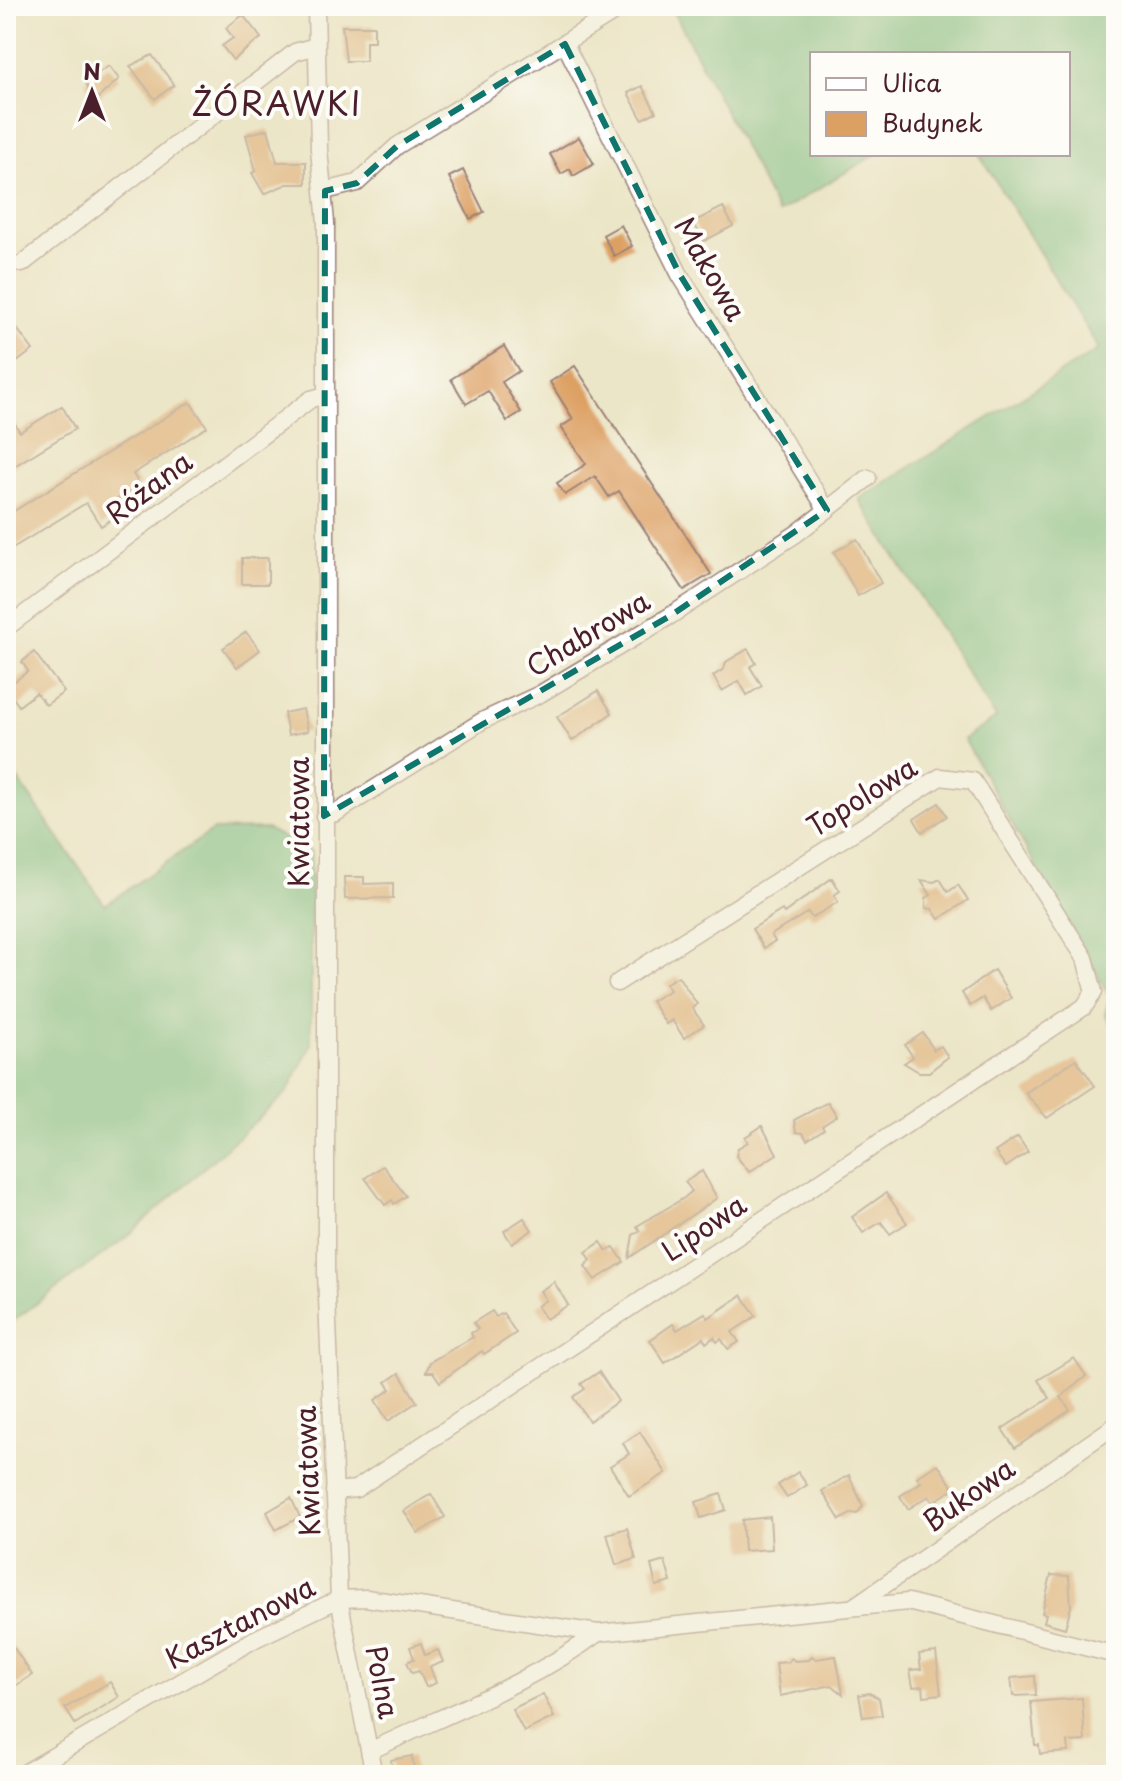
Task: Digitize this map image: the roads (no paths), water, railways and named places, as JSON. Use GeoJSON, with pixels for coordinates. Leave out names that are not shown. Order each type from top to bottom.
{"type":"FeatureCollection","features":[{"type":"Feature","properties":{"kind":"street","name":"Kwiatowa"},"geometry":{"type":"LineString","coordinates":[[316,6],[319,149],[325,191],[326,1272],[339,1599]]}},
{"type":"Feature","properties":{"kind":"street"},"geometry":{"type":"LineString","coordinates":[[325,191],[357,183],[397,146],[624,6]]}},
{"type":"Feature","properties":{"kind":"street","name":"Makowa"},"geometry":{"type":"LineString","coordinates":[[565,44],[680,275],[827,510]]}},
{"type":"Feature","properties":{"kind":"street"},"geometry":{"type":"LineString","coordinates":[[22,264],[295,52],[316,46]]}},
{"type":"Feature","properties":{"kind":"street","name":"Różana"},"geometry":{"type":"LineString","coordinates":[[6,628],[311,399],[326,395]]}},
{"type":"Feature","properties":{"kind":"street","name":"Chabrowa"},"geometry":{"type":"LineString","coordinates":[[324,816],[336,813],[482,721],[540,694],[670,616],[827,510],[868,478]]}},
{"type":"Feature","properties":{"kind":"street","name":"Topolowa"},"geometry":{"type":"LineString","coordinates":[[617,983],[940,777],[973,781],[1085,958],[1094,992]]}},
{"type":"Feature","properties":{"kind":"street","name":"Lipowa"},"geometry":{"type":"LineString","coordinates":[[334,1491],[356,1489],[1084,1007],[1094,992]]}},
{"type":"Feature","properties":{"kind":"street","name":"Bukowa"},"geometry":{"type":"LineString","coordinates":[[851,1608],[1116,1425]]}},
{"type":"Feature","properties":{"kind":"street","name":"Kasztanowa"},"geometry":{"type":"LineString","coordinates":[[21,1775],[255,1639],[339,1599],[366,1598],[598,1633],[908,1602],[1116,1655]]}},
{"type":"Feature","properties":{"kind":"street","name":"Polna"},"geometry":{"type":"LineString","coordinates":[[339,1599],[374,1775]]}},
{"type":"Feature","properties":{"kind":"street","name":"Kasztanowa"},"geometry":{"type":"LineString","coordinates":[[370,1751],[451,1716],[579,1647],[598,1633]]}},
{"type":"Feature","properties":{"kind":"district","name":"ŻÓRAWKI"},"geometry":{"type":"Point","coordinates":[277,105]}}]}
